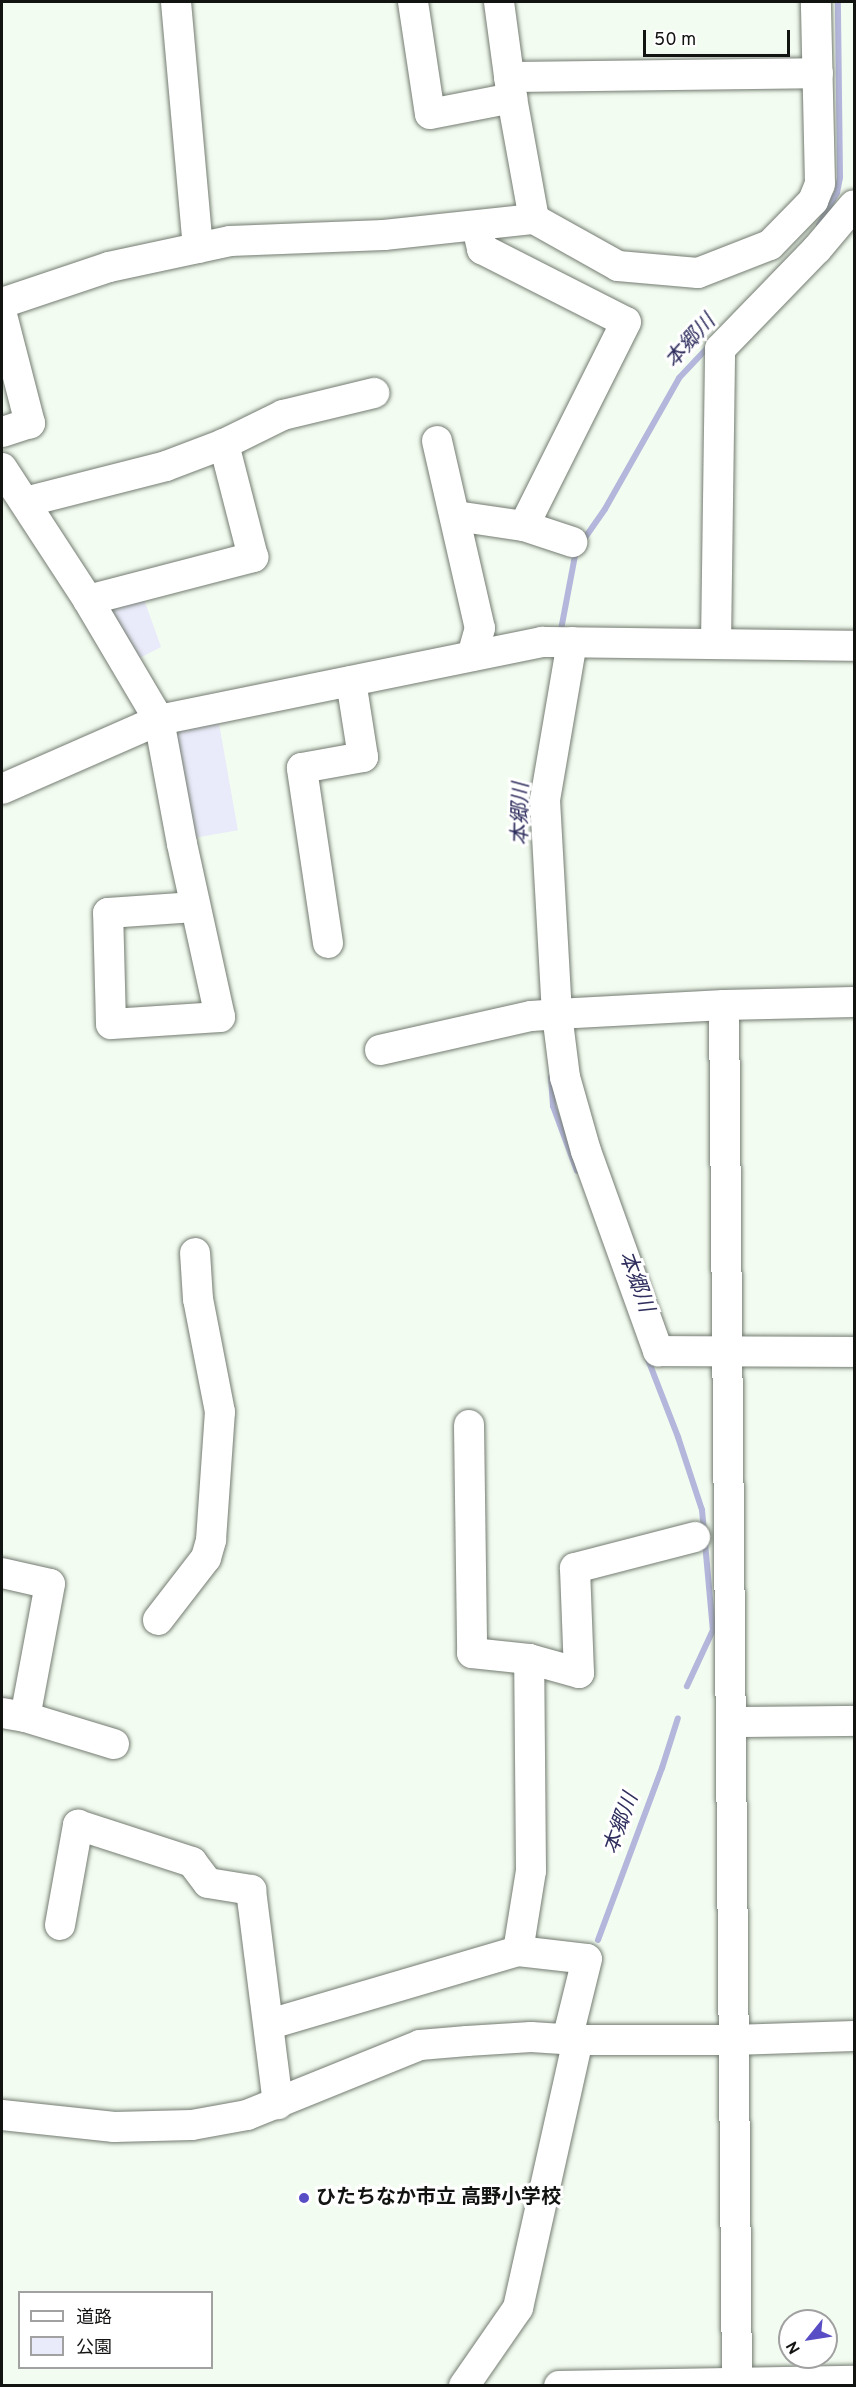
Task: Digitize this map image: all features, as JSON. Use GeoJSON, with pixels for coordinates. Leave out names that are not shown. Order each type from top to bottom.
{"type":"FeatureCollection","features":[{"type":"Feature","properties":{"kind":"street"},"geometry":{"type":"LineString","coordinates":[[176,2],[198,248]]}},
{"type":"Feature","properties":{"kind":"street"},"geometry":{"type":"LineString","coordinates":[[413,2],[430,114],[510,88],[818,73]]}},
{"type":"Feature","properties":{"kind":"street"},"geometry":{"type":"LineString","coordinates":[[499,2],[510,88],[534,219]]}},
{"type":"Feature","properties":{"kind":"street"},"geometry":{"type":"LineString","coordinates":[[2,303],[109,267],[230,241],[384,235],[477,227],[534,219],[618,266],[698,273],[770,245],[813,201],[820,184],[816,2]]}},
{"type":"Feature","properties":{"kind":"street"},"geometry":{"type":"LineString","coordinates":[[716,644],[720,349],[847,214],[813,201]]}},
{"type":"Feature","properties":{"kind":"street"},"geometry":{"type":"LineString","coordinates":[[477,227],[482,249],[626,322],[524,526]]}},
{"type":"Feature","properties":{"kind":"street"},"geometry":{"type":"LineString","coordinates":[[2,315],[30,423],[2,432]]}},
{"type":"Feature","properties":{"kind":"street"},"geometry":{"type":"LineString","coordinates":[[25,502],[166,466],[224,444],[283,415],[374,393]]}},
{"type":"Feature","properties":{"kind":"street"},"geometry":{"type":"LineString","coordinates":[[437,441],[480,628],[472,656]]}},
{"type":"Feature","properties":{"kind":"street"},"geometry":{"type":"LineString","coordinates":[[88,600],[253,557],[224,444]]}},
{"type":"Feature","properties":{"kind":"street"},"geometry":{"type":"LineString","coordinates":[[2,468],[88,600],[159,720],[195,907],[220,1017],[111,1024],[108,913],[195,907]]}},
{"type":"Feature","properties":{"kind":"street"},"geometry":{"type":"LineString","coordinates":[[456,516],[524,526],[572,542]]}},
{"type":"Feature","properties":{"kind":"street"},"geometry":{"type":"LineString","coordinates":[[2,789],[159,720],[542,642],[855,646]]}},
{"type":"Feature","properties":{"kind":"street"},"geometry":{"type":"LineString","coordinates":[[572,642],[545,800],[544,1015],[586,1151],[658,1351],[855,1352]]}},
{"type":"Feature","properties":{"kind":"street"},"geometry":{"type":"LineString","coordinates":[[328,943],[302,768],[363,757],[351,681]]}},
{"type":"Feature","properties":{"kind":"street"},"geometry":{"type":"LineString","coordinates":[[380,1050],[544,1015],[724,1005],[855,1002]]}},
{"type":"Feature","properties":{"kind":"street"},"geometry":{"type":"LineString","coordinates":[[724,1005],[737,2384]]}},
{"type":"Feature","properties":{"kind":"street"},"geometry":{"type":"LineString","coordinates":[[158,1620],[206,1558],[211,1540],[220,1413],[198,1299],[195,1252]]}},
{"type":"Feature","properties":{"kind":"street"},"geometry":{"type":"LineString","coordinates":[[469,1425],[472,1653],[529,1659],[579,1673],[575,1568],[695,1537]]}},
{"type":"Feature","properties":{"kind":"street"},"geometry":{"type":"LineString","coordinates":[[2,1573],[50,1584],[13,1715],[114,1744]]}},
{"type":"Feature","properties":{"kind":"street"},"geometry":{"type":"LineString","coordinates":[[518,1951],[531,1871],[529,1659]]}},
{"type":"Feature","properties":{"kind":"street"},"geometry":{"type":"LineString","coordinates":[[732,1722],[855,1721]]}},
{"type":"Feature","properties":{"kind":"street"},"geometry":{"type":"LineString","coordinates":[[60,1925],[78,1826],[192,1862],[208,1883],[252,1890],[278,2104]]}},
{"type":"Feature","properties":{"kind":"street"},"geometry":{"type":"LineString","coordinates":[[270,2024],[518,1951],[587,1959],[518,2308],[464,2385]]}},
{"type":"Feature","properties":{"kind":"street"},"geometry":{"type":"LineString","coordinates":[[2,2115],[114,2127],[192,2125],[247,2115],[420,2045],[531,2037],[572,2040],[733,2040],[855,2036]]}},
{"type":"Feature","properties":{"kind":"street"},"geometry":{"type":"LineString","coordinates":[[559,2385],[855,2381]]}},
{"type":"Feature","properties":{"kind":"green space"},"geometry":{"type":"Polygon","coordinates":[[[141,591],[161,647],[128,664],[95,605],[141,591]]]}},
{"type":"Feature","properties":{"kind":"green space"},"geometry":{"type":"Polygon","coordinates":[[[217,712],[238,830],[184,840],[163,722],[217,712]]]}},
{"type":"Feature","properties":{"kind":"waterway","name":"本郷川"},"geometry":{"type":"LineString","coordinates":[[819,225],[837,193],[840,177],[838,2]]}},
{"type":"Feature","properties":{"kind":"waterway","name":"本郷川"},"geometry":{"type":"LineString","coordinates":[[582,542],[605,509],[679,378],[710,345]]}},
{"type":"Feature","properties":{"kind":"waterway","name":"本郷川"},"geometry":{"type":"LineString","coordinates":[[560,635],[576,550]]}},
{"type":"Feature","properties":{"kind":"waterway","name":"本郷川"},"geometry":{"type":"LineString","coordinates":[[551,1077],[553,1106],[577,1171]]}},
{"type":"Feature","properties":{"kind":"waterway","name":"本郷川"},"geometry":{"type":"LineString","coordinates":[[647,1357],[678,1437],[702,1510],[713,1630],[687,1686]]}},
{"type":"Feature","properties":{"kind":"waterway","name":"本郷川"},"geometry":{"type":"LineString","coordinates":[[598,1940],[662,1768],[678,1718]]}},
{"type":"Feature","properties":{"kind":"place","name":"ひたちなか市立 高野小学校"},"geometry":{"type":"Point","coordinates":[304,2198]}}]}
